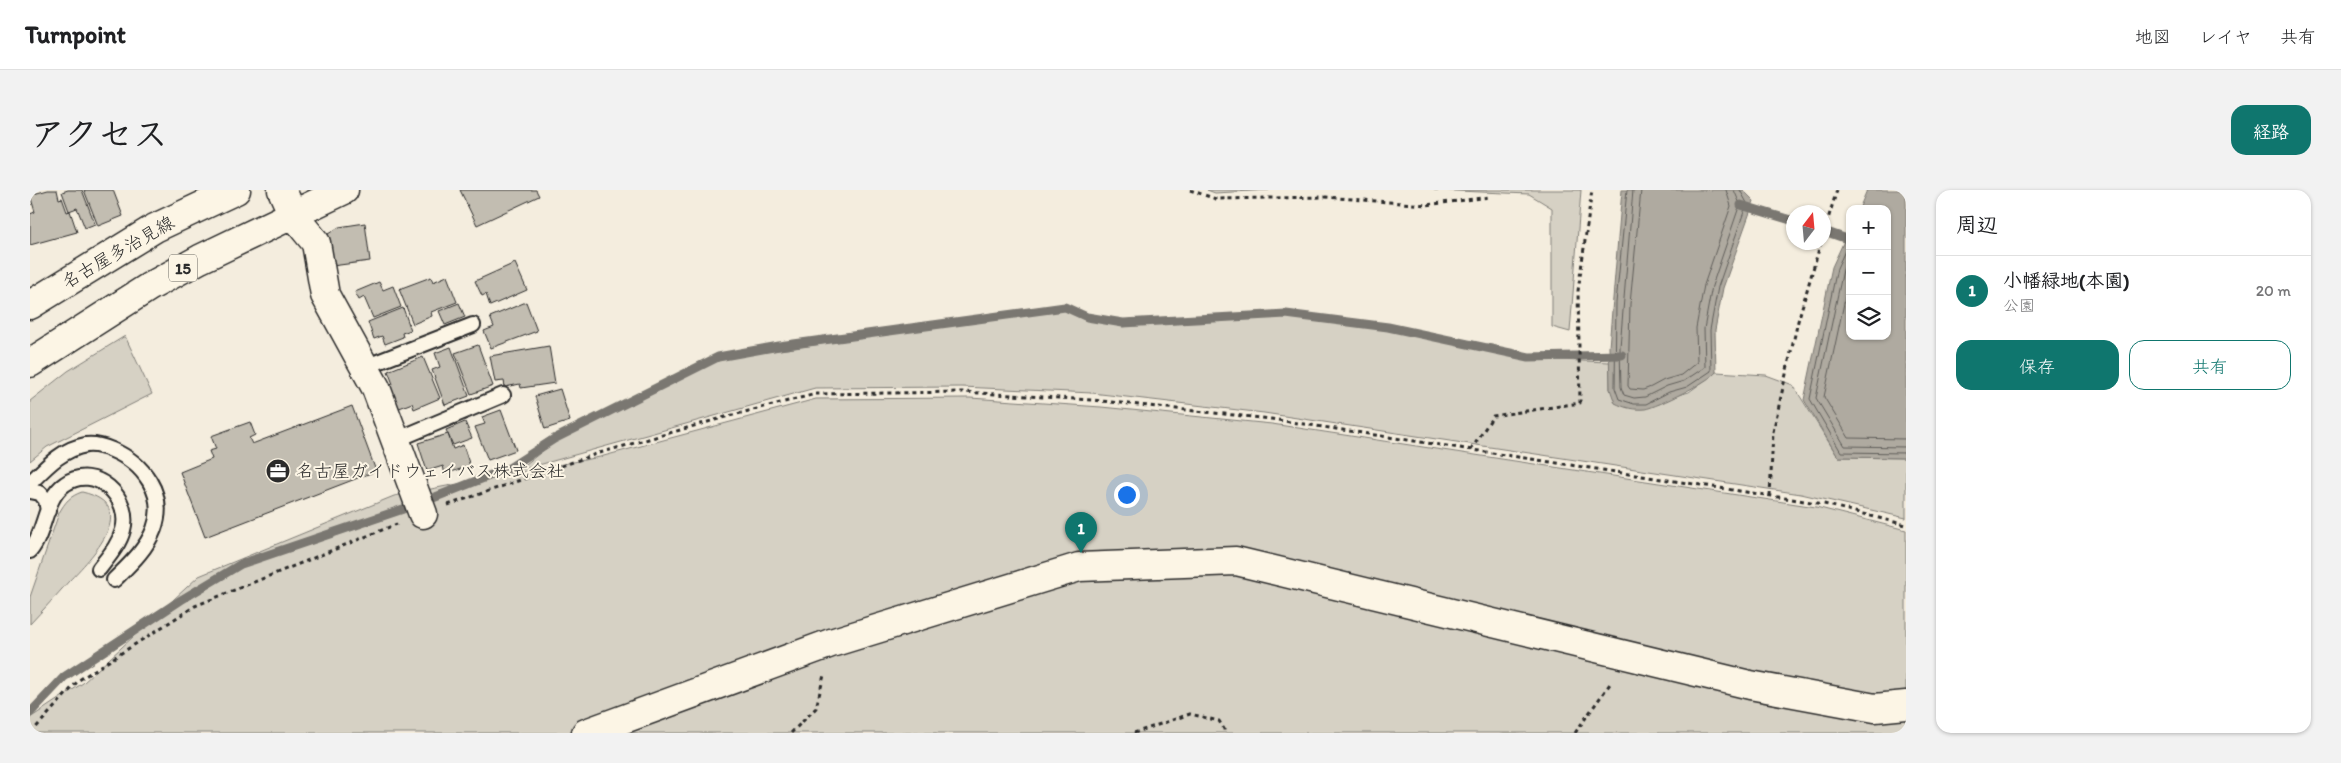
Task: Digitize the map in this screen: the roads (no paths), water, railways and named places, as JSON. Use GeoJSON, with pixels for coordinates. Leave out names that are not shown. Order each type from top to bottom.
{"type":"FeatureCollection","features":[{"type":"Feature","properties":{"kind":"street","name":"名古屋多治見線"},"geometry":{"type":"LineString","coordinates":[[30,305],[155,228],[236,190]]}},
{"type":"Feature","properties":{"kind":"street"},"geometry":{"type":"LineString","coordinates":[[282,190],[294,214],[316,243],[325,295],[365,367],[396,440],[423,514]]}},
{"type":"Feature","properties":{"kind":"street","name":"15"},"geometry":{"type":"LineString","coordinates":[[30,363],[149,287],[200,259],[344,190]]}},
{"type":"Feature","properties":{"kind":"street"},"geometry":{"type":"LineString","coordinates":[[586,733],[831,643],[1079,567],[1236,561],[1750,685],[1875,708],[1906,705]]}},
{"type":"Feature","properties":{"kind":"lane"},"geometry":{"type":"LineString","coordinates":[[365,367],[473,325]]}},
{"type":"Feature","properties":{"kind":"lane"},"geometry":{"type":"LineString","coordinates":[[396,440],[503,395]]}},
{"type":"Feature","properties":{"kind":"lane"},"geometry":{"type":"LineString","coordinates":[[30,483],[52,461],[69,450],[87,445],[105,447],[125,456],[148,477],[157,509],[154,528],[137,557],[114,580]]}},
{"type":"Feature","properties":{"kind":"lane"},"geometry":{"type":"LineString","coordinates":[[30,562],[54,496],[64,484],[76,478],[90,478],[103,482],[116,492],[122,504],[125,518],[118,544],[99,569]]}},
{"type":"Feature","properties":{"kind":"lane"},"geometry":{"type":"LineString","coordinates":[[30,492],[40,493],[46,500],[48,511]]}},
{"type":"Feature","properties":{"kind":"lane"},"geometry":{"type":"LineString","coordinates":[[30,551],[39,537]]}},
{"type":"Feature","properties":{"kind":"water"},"geometry":{"type":"Polygon","coordinates":[[[1622,190],[1743,190],[1754,201],[1723,288],[1715,330],[1716,372],[1683,393],[1645,409],[1630,408],[1615,403],[1610,389],[1609,347],[1622,190]]]}},
{"type":"Feature","properties":{"kind":"water"},"geometry":{"type":"Polygon","coordinates":[[[1867,190],[1906,190],[1906,458],[1838,457],[1804,400],[1832,267],[1846,237],[1846,340],[1891,340],[1891,205],[1861,205],[1867,190]]]}},
{"type":"Feature","properties":{"kind":"waterway"},"geometry":{"type":"LineString","coordinates":[[1741,205],[1786,219]]}},
{"type":"Feature","properties":{"kind":"waterway"},"geometry":{"type":"LineString","coordinates":[[1831,233],[1846,239]]}},
{"type":"Feature","properties":{"kind":"waterway"},"geometry":{"type":"LineString","coordinates":[[428,500],[509,468],[554,439],[718,357],[779,346],[1065,307],[1087,317],[1123,323],[1286,314],[1388,327],[1529,357],[1622,355]]}},
{"type":"Feature","properties":{"kind":"waterway"},"geometry":{"type":"LineString","coordinates":[[30,713],[64,677],[181,600],[241,564],[412,506]]}},
{"type":"Feature","properties":{"kind":"place","name":"名古屋ガイドウェイバス株式会社"},"geometry":{"type":"Point","coordinates":[278,471]}},
{"type":"Feature","properties":{"kind":"place","name":"小幡緑地(本園)"},"geometry":{"type":"Point","coordinates":[1081,553]}}]}
